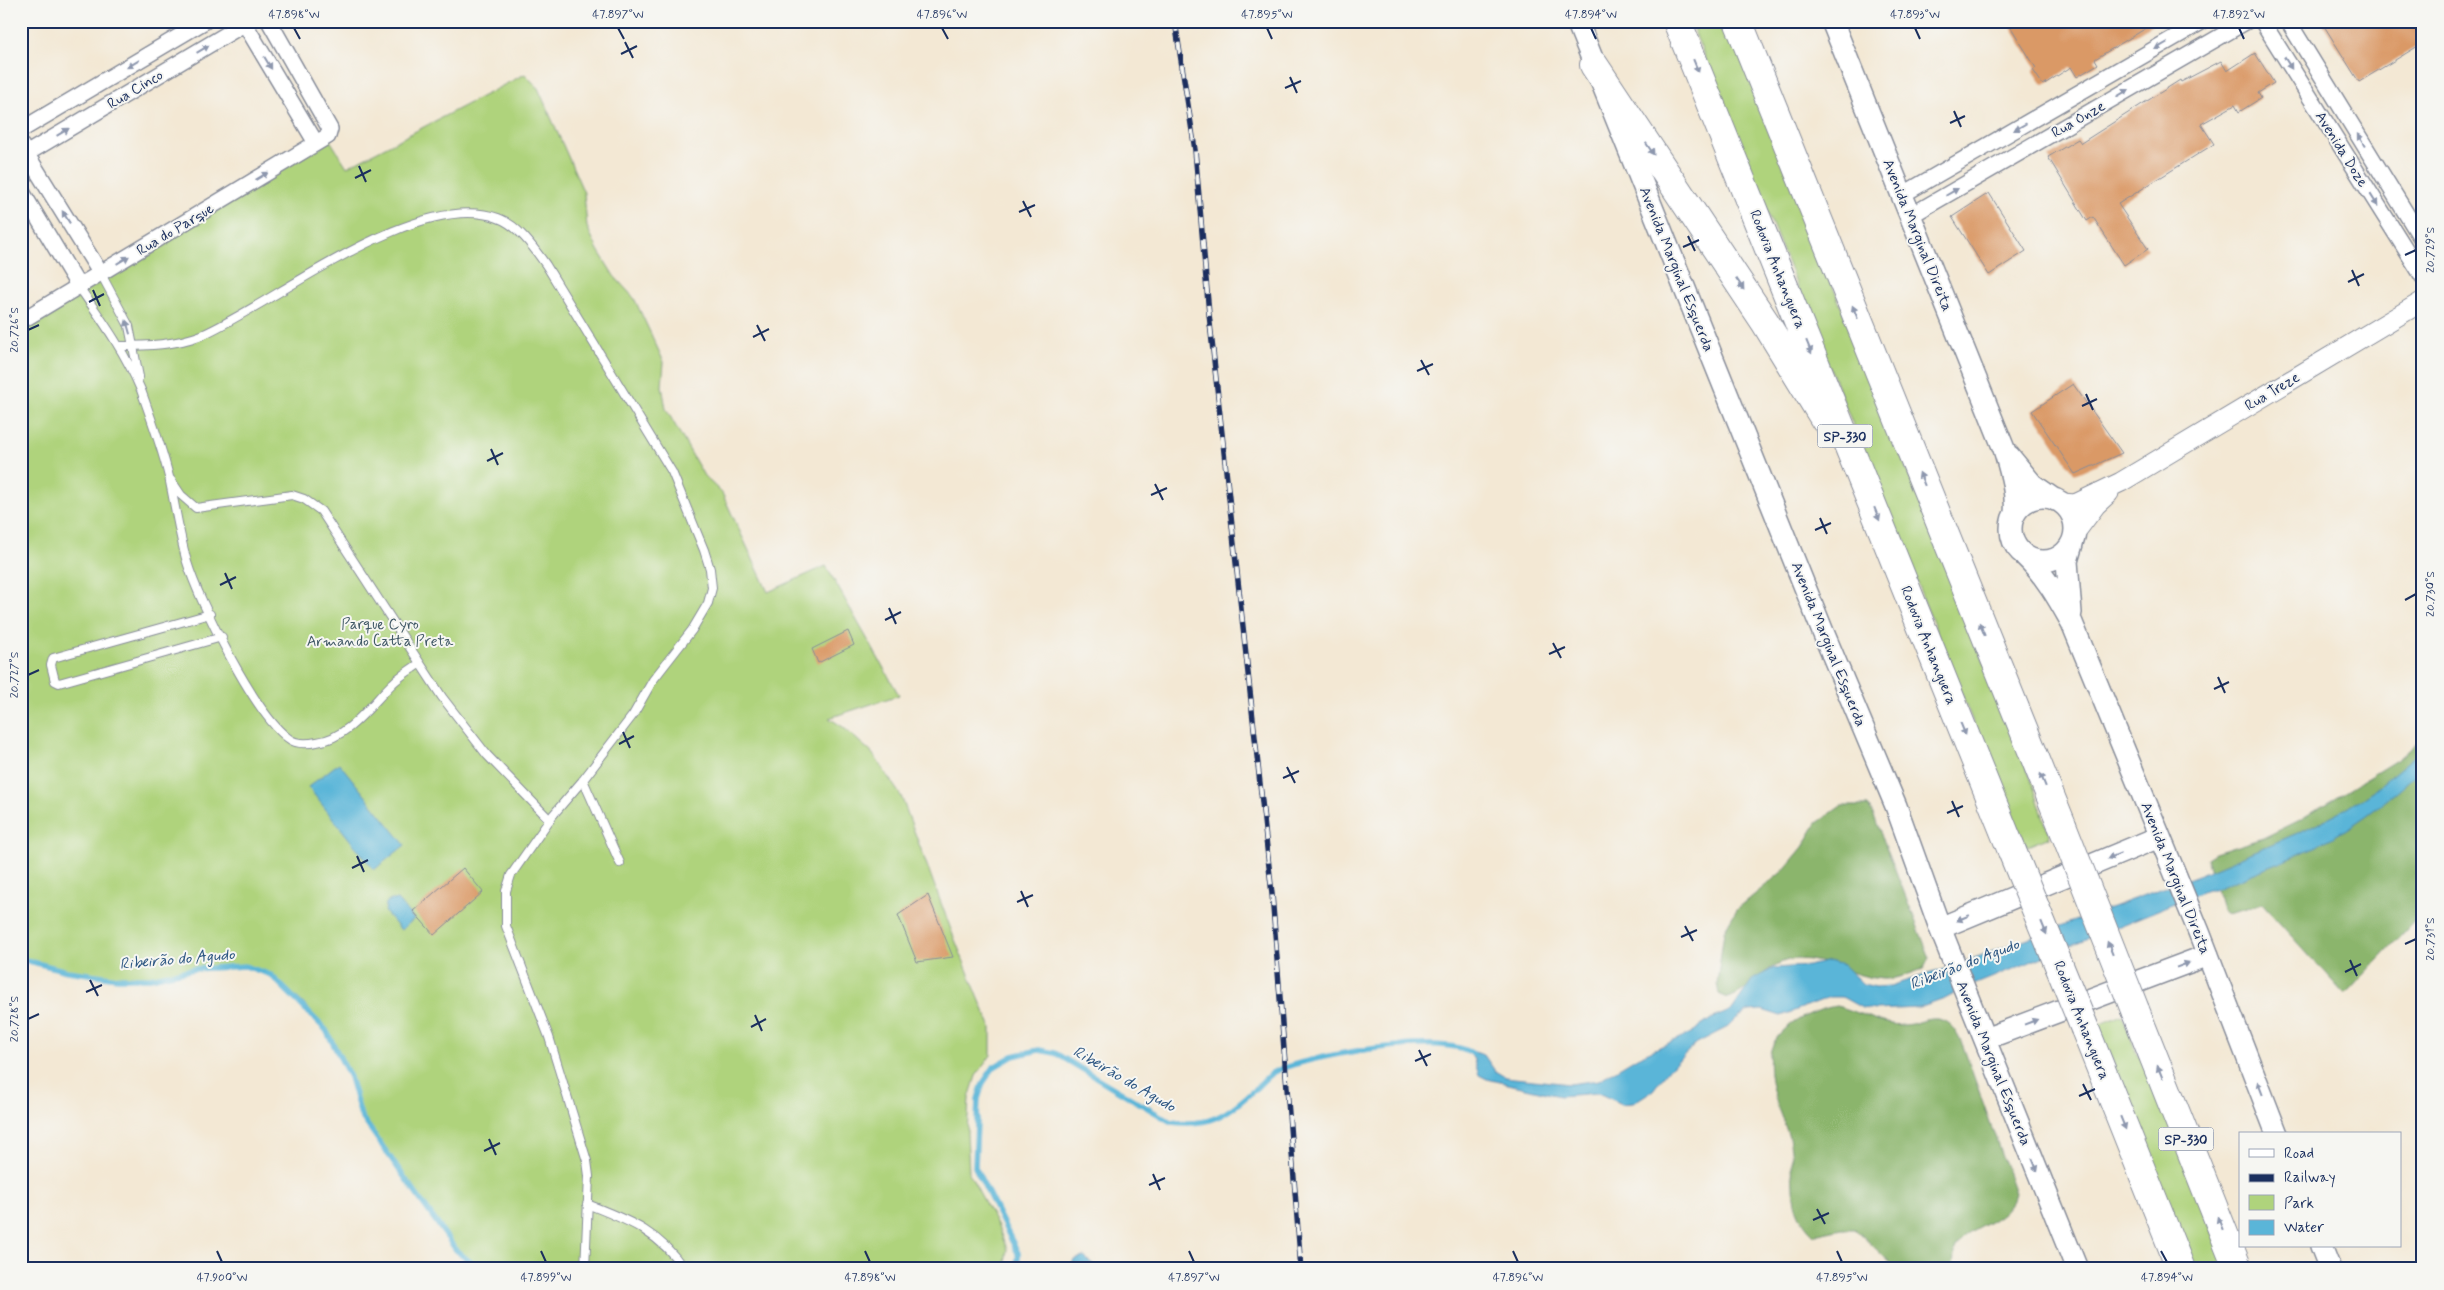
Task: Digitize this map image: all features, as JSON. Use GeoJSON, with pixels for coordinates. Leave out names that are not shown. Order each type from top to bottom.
{"type":"FeatureCollection","features":[{"type":"Feature","properties":{"kind":"highway","name":"Rodovia Anhanguera"},"geometry":{"type":"LineString","coordinates":[[1678,21],[2181,1269]]}},
{"type":"Feature","properties":{"kind":"highway","name":"SP-330"},"geometry":{"type":"LineString","coordinates":[[1738,21],[2062,825],[2238,1269]]}},
{"type":"Feature","properties":{"kind":"highway"},"geometry":{"type":"LineString","coordinates":[[1594,65],[1765,322],[1867,489]]}},
{"type":"Feature","properties":{"kind":"main road","name":"Avenida Marginal Esquerda"},"geometry":{"type":"LineString","coordinates":[[1577,21],[1823,632],[1896,806],[1944,938],[2077,1269]]}},
{"type":"Feature","properties":{"kind":"main road","name":"Avenida Marginal Direita"},"geometry":{"type":"LineString","coordinates":[[1832,21],[2004,449],[2014,484],[2015,513]]}},
{"type":"Feature","properties":{"kind":"main road","name":"Avenida Marginal Direita"},"geometry":{"type":"LineString","coordinates":[[2004,449],[2032,484],[2059,502]]}},
{"type":"Feature","properties":{"kind":"main road"},"geometry":{"type":"LineString","coordinates":[[2046,498],[2059,502],[2072,516],[2073,538],[2064,554],[2055,559],[2042,562],[2025,556],[2017,549],[2011,533],[2011,524],[2015,513],[2030,500],[2046,498]]}},
{"type":"Feature","properties":{"kind":"main road","name":"Avenida Marginal Direita"},"geometry":{"type":"LineString","coordinates":[[2072,623],[2067,561],[2073,538]]}},
{"type":"Feature","properties":{"kind":"main road","name":"Avenida Marginal Direita"},"geometry":{"type":"LineString","coordinates":[[2025,556],[2040,571],[2072,623],[2199,932],[2276,1132]]}},
{"type":"Feature","properties":{"kind":"main road"},"geometry":{"type":"LineString","coordinates":[[1944,938],[2162,845]]}},
{"type":"Feature","properties":{"kind":"main road"},"geometry":{"type":"LineString","coordinates":[[1985,1039],[2208,956]]}},
{"type":"Feature","properties":{"kind":"main road"},"geometry":{"type":"LineString","coordinates":[[2322,1248],[2330,1269]]}},
{"type":"Feature","properties":{"kind":"street","name":"Rua Cinco"},"geometry":{"type":"LineString","coordinates":[[21,130],[206,21]]}},
{"type":"Feature","properties":{"kind":"street"},"geometry":{"type":"LineString","coordinates":[[246,22],[322,140],[330,129],[269,21]]}},
{"type":"Feature","properties":{"kind":"street","name":"Rua Onze"},"geometry":{"type":"LineString","coordinates":[[1902,195],[2203,21]]}},
{"type":"Feature","properties":{"kind":"street","name":"Rua Onze"},"geometry":{"type":"LineString","coordinates":[[1910,216],[2247,21]]}},
{"type":"Feature","properties":{"kind":"street","name":"Avenida Doze"},"geometry":{"type":"LineString","coordinates":[[2262,21],[2423,277]]}},
{"type":"Feature","properties":{"kind":"street","name":"Avenida Doze"},"geometry":{"type":"LineString","coordinates":[[2288,21],[2423,242]]}},
{"type":"Feature","properties":{"kind":"street","name":"Rua Cinco"},"geometry":{"type":"LineString","coordinates":[[23,152],[246,22]]}},
{"type":"Feature","properties":{"kind":"street","name":"Rua do Parque"},"geometry":{"type":"LineString","coordinates":[[21,322],[322,140]]}},
{"type":"Feature","properties":{"kind":"street"},"geometry":{"type":"LineString","coordinates":[[23,152],[100,274]]}},
{"type":"Feature","properties":{"kind":"street"},"geometry":{"type":"LineString","coordinates":[[21,190],[79,287]]}},
{"type":"Feature","properties":{"kind":"street","name":"Rua Treze"},"geometry":{"type":"LineString","coordinates":[[2059,502],[2075,504],[2121,482],[2423,301]]}},
{"type":"Feature","properties":{"kind":"street","name":"Rua Treze"},"geometry":{"type":"LineString","coordinates":[[2073,538],[2096,505],[2121,482]]}},
{"type":"Feature","properties":{"kind":"lane"},"geometry":{"type":"LineString","coordinates":[[120,346],[166,343],[202,334],[326,264],[386,235],[416,223],[467,212],[499,218],[511,225],[533,247],[546,265],[672,472],[710,569],[712,588],[708,603],[692,630],[654,680],[633,715],[550,820],[511,875],[506,891],[506,926],[549,1037],[583,1142],[589,1176],[585,1269]]}},
{"type":"Feature","properties":{"kind":"lane"},"geometry":{"type":"LineString","coordinates":[[100,274],[124,314],[133,346],[141,392]]}},
{"type":"Feature","properties":{"kind":"lane"},"geometry":{"type":"LineString","coordinates":[[79,287],[120,346],[141,392],[168,476],[187,562],[210,614],[259,706],[279,731],[294,742],[318,742],[345,732],[395,681],[420,664]]}},
{"type":"Feature","properties":{"kind":"lane"},"geometry":{"type":"LineString","coordinates":[[168,476],[181,495],[196,508],[283,495],[298,496],[312,504],[328,520],[442,696],[487,755],[550,820]]}},
{"type":"Feature","properties":{"kind":"lane"},"geometry":{"type":"LineString","coordinates":[[210,614],[53,658],[51,665],[55,681],[59,683],[222,637]]}},
{"type":"Feature","properties":{"kind":"lane"},"geometry":{"type":"LineString","coordinates":[[583,780],[620,863]]}},
{"type":"Feature","properties":{"kind":"lane"},"geometry":{"type":"LineString","coordinates":[[587,1204],[628,1220],[650,1232],[678,1259],[684,1269]]}},
{"type":"Feature","properties":{"kind":"green space"},"geometry":{"type":"Polygon","coordinates":[[[1690,21],[1726,21],[2031,779],[2050,837],[2027,846],[2000,789],[1690,21]]]}},
{"type":"Feature","properties":{"kind":"green space","name":"Parque Cyro Armando Catta Preta"},"geometry":{"type":"Polygon","coordinates":[[[525,74],[538,88],[584,193],[587,227],[598,250],[614,276],[634,298],[664,362],[662,386],[666,409],[704,476],[722,493],[768,592],[826,566],[899,695],[829,718],[843,727],[872,753],[901,796],[953,935],[991,1028],[991,1055],[976,1076],[969,1098],[967,1133],[969,1173],[998,1227],[1007,1249],[1005,1264],[1001,1269],[480,1269],[457,1249],[362,1116],[350,1077],[326,1029],[302,1002],[271,975],[245,966],[194,969],[150,977],[118,978],[66,970],[21,958],[21,322],[328,137],[347,167],[525,74]]]}},
{"type":"Feature","properties":{"kind":"green space"},"geometry":{"type":"Polygon","coordinates":[[[2423,737],[2423,912],[2345,995],[2262,904],[2227,913],[2222,909],[2207,858],[2215,853],[2263,838],[2298,821],[2398,759],[2423,737]]]}},
{"type":"Feature","properties":{"kind":"green space"},"geometry":{"type":"Polygon","coordinates":[[[1841,806],[1868,806],[1874,816],[1930,958],[1923,969],[1898,977],[1882,979],[1871,978],[1819,962],[1797,959],[1787,960],[1769,969],[1737,994],[1728,998],[1719,994],[1717,984],[1724,931],[1737,909],[1783,871],[1803,847],[1817,823],[1841,806]]]}},
{"type":"Feature","properties":{"kind":"green space"},"geometry":{"type":"Polygon","coordinates":[[[1836,1006],[1886,1023],[1907,1025],[1924,1020],[1942,1020],[1950,1025],[1959,1037],[2015,1193],[2004,1212],[1960,1241],[1954,1251],[1953,1269],[1897,1269],[1855,1229],[1842,1229],[1814,1235],[1805,1225],[1799,1214],[1793,1192],[1790,1143],[1772,1087],[1769,1060],[1773,1045],[1786,1028],[1816,1011],[1836,1006]]]}},
{"type":"Feature","properties":{"kind":"green space"},"geometry":{"type":"Polygon","coordinates":[[[2122,1015],[2138,1057],[2144,1057],[2227,1269],[2192,1269],[2112,1071],[2115,1066],[2098,1025],[2122,1015]]]}},
{"type":"Feature","properties":{"kind":"water"},"geometry":{"type":"Polygon","coordinates":[[[2423,749],[2423,768],[2395,793],[2345,830],[2297,855],[1919,1008],[1875,1010],[1862,1008],[1842,997],[1830,997],[1781,1016],[1762,1010],[1749,1011],[1737,1018],[1728,1027],[1697,1043],[1669,1069],[1653,1090],[1633,1103],[1622,1104],[1598,1093],[1560,1096],[1487,1079],[1479,1075],[1468,1050],[1484,1055],[1495,1071],[1505,1077],[1570,1084],[1599,1080],[1637,1057],[1691,1033],[1711,1019],[1732,1010],[1752,980],[1774,968],[1808,966],[1829,961],[1843,965],[1863,984],[1876,987],[1890,986],[1950,967],[2201,874],[2300,832],[2347,808],[2375,789],[2423,749]]]}},
{"type":"Feature","properties":{"kind":"water"},"geometry":{"type":"Polygon","coordinates":[[[339,763],[405,845],[374,870],[308,787],[339,763]]]}},
{"type":"Feature","properties":{"kind":"water"},"geometry":{"type":"Polygon","coordinates":[[[391,900],[397,900],[414,919],[401,930],[385,912],[386,903],[391,900]]]}},
{"type":"Feature","properties":{"kind":"water"},"geometry":{"type":"Polygon","coordinates":[[[1084,1257],[1099,1269],[1069,1269],[1074,1260],[1084,1257]]]}},
{"type":"Feature","properties":{"kind":"building"},"geometry":{"type":"Polygon","coordinates":[[[2007,21],[2158,21],[2095,59],[2098,64],[2077,77],[2071,67],[2043,85],[2033,70],[2036,68],[2007,21]]]}},
{"type":"Feature","properties":{"kind":"building"},"geometry":{"type":"Polygon","coordinates":[[[2321,21],[2423,21],[2423,43],[2359,82],[2321,21]]]}},
{"type":"Feature","properties":{"kind":"building"},"geometry":{"type":"Polygon","coordinates":[[[2255,53],[2274,83],[2258,93],[2261,98],[2239,112],[2235,105],[2201,124],[2214,144],[2118,204],[2148,249],[2124,265],[2093,217],[2087,221],[2048,157],[2078,139],[2081,143],[2180,80],[2181,82],[2221,61],[2227,71],[2255,53]]]}},
{"type":"Feature","properties":{"kind":"building"},"geometry":{"type":"Polygon","coordinates":[[[1989,193],[2026,251],[1989,275],[1952,217],[1989,193]]]}},
{"type":"Feature","properties":{"kind":"building"},"geometry":{"type":"Polygon","coordinates":[[[2073,384],[2122,453],[2075,474],[2032,411],[2073,384]]]}},
{"type":"Feature","properties":{"kind":"building"},"geometry":{"type":"Polygon","coordinates":[[[848,631],[854,645],[818,663],[812,649],[848,631]]]}},
{"type":"Feature","properties":{"kind":"building"},"geometry":{"type":"Polygon","coordinates":[[[463,868],[483,892],[434,935],[413,911],[463,868]]]}},
{"type":"Feature","properties":{"kind":"building"},"geometry":{"type":"Polygon","coordinates":[[[928,895],[953,957],[917,962],[898,915],[928,895]]]}},
{"type":"Feature","properties":{"kind":"waterway","name":"Ribeirão do Agudo"},"geometry":{"type":"LineString","coordinates":[[21,959],[67,971],[118,978],[150,978],[194,969],[245,966],[271,975],[326,1030],[350,1077],[361,1116],[456,1250],[479,1269]]}},
{"type":"Feature","properties":{"kind":"waterway","name":"Ribeirão do Agudo"},"geometry":{"type":"LineString","coordinates":[[1010,1269],[1017,1262],[1018,1253],[975,1167],[978,1099],[983,1083],[994,1067],[1013,1056],[1039,1050],[1055,1053],[1171,1122],[1196,1123],[1216,1118],[1225,1113],[1272,1073],[1288,1066],[1342,1053],[1406,1045],[1435,1045],[1458,1048],[1473,1054]]}},
{"type":"Feature","properties":{"kind":"railway"},"geometry":{"type":"LineString","coordinates":[[1175,21],[1195,150],[1209,314],[1272,894],[1301,1269]]}}]}
